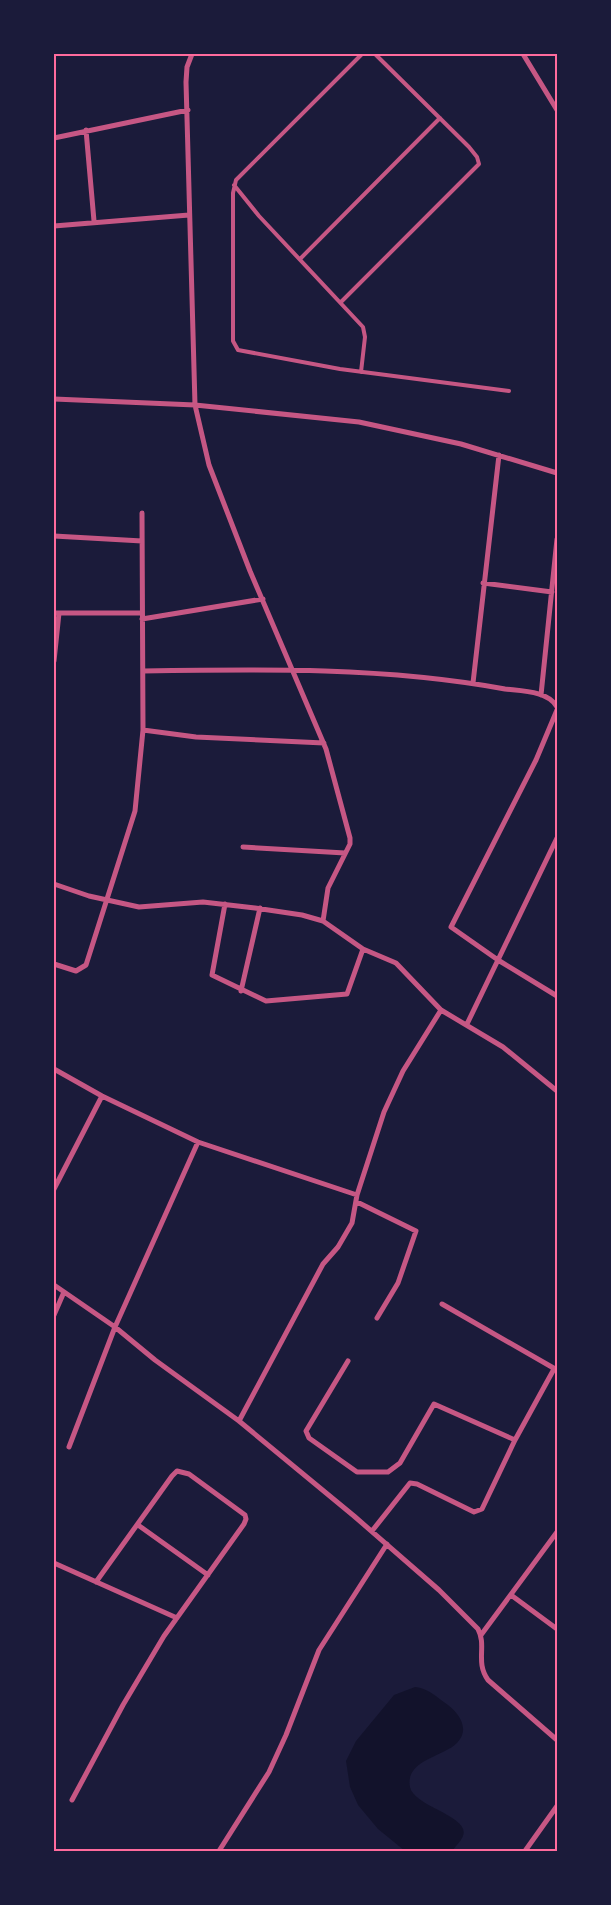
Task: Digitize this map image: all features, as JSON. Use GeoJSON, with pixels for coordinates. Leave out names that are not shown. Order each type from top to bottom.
{"type":"FeatureCollection","features":[{"type":"Feature","properties":{"kind":"street"},"geometry":{"type":"LineString","coordinates":[[192,54],[187,67],[189,215],[195,405],[209,465],[324,743],[350,838],[346,853],[328,888],[323,921]]}},
{"type":"Feature","properties":{"kind":"street"},"geometry":{"type":"LineString","coordinates":[[523,54],[557,110]]}},
{"type":"Feature","properties":{"kind":"street"},"geometry":{"type":"LineString","coordinates":[[54,138],[188,110]]}},
{"type":"Feature","properties":{"kind":"street"},"geometry":{"type":"LineString","coordinates":[[86,130],[94,222]]}},
{"type":"Feature","properties":{"kind":"street"},"geometry":{"type":"LineString","coordinates":[[54,226],[189,215]]}},
{"type":"Feature","properties":{"kind":"street"},"geometry":{"type":"LineString","coordinates":[[54,399],[195,405],[359,422],[461,444],[557,473]]}},
{"type":"Feature","properties":{"kind":"street"},"geometry":{"type":"LineString","coordinates":[[473,683],[499,455]]}},
{"type":"Feature","properties":{"kind":"street"},"geometry":{"type":"LineString","coordinates":[[54,964],[76,971],[84,967],[135,811],[142,730],[142,513]]}},
{"type":"Feature","properties":{"kind":"street"},"geometry":{"type":"LineString","coordinates":[[54,536],[142,541]]}},
{"type":"Feature","properties":{"kind":"street"},"geometry":{"type":"LineString","coordinates":[[541,695],[557,540]]}},
{"type":"Feature","properties":{"kind":"street"},"geometry":{"type":"LineString","coordinates":[[483,583],[552,592]]}},
{"type":"Feature","properties":{"kind":"street"},"geometry":{"type":"LineString","coordinates":[[54,661],[56,613],[142,616],[263,599]]}},
{"type":"Feature","properties":{"kind":"street"},"geometry":{"type":"LineString","coordinates":[[143,671],[293,669],[387,673],[473,683],[541,695],[552,701],[557,708],[536,760],[451,924],[454,931],[557,996]]}},
{"type":"Feature","properties":{"kind":"street"},"geometry":{"type":"LineString","coordinates":[[142,730],[196,737],[324,743]]}},
{"type":"Feature","properties":{"kind":"street"},"geometry":{"type":"LineString","coordinates":[[467,1024],[557,838]]}},
{"type":"Feature","properties":{"kind":"street"},"geometry":{"type":"LineString","coordinates":[[243,847],[346,853]]}},
{"type":"Feature","properties":{"kind":"street"},"geometry":{"type":"LineString","coordinates":[[54,884],[107,901],[148,908],[203,902],[260,908],[323,921],[363,949],[396,962],[441,1010],[467,1024],[502,1048],[557,1091]]}},
{"type":"Feature","properties":{"kind":"street"},"geometry":{"type":"LineString","coordinates":[[225,904],[212,973],[215,978],[266,1002],[345,995],[349,992],[363,949]]}},
{"type":"Feature","properties":{"kind":"street"},"geometry":{"type":"LineString","coordinates":[[241,990],[260,908]]}},
{"type":"Feature","properties":{"kind":"street"},"geometry":{"type":"LineString","coordinates":[[239,1421],[323,1264],[346,1236],[352,1223],[357,1195],[384,1112],[403,1071],[441,1010]]}},
{"type":"Feature","properties":{"kind":"street"},"geometry":{"type":"LineString","coordinates":[[54,1069],[102,1096],[198,1142],[357,1195]]}},
{"type":"Feature","properties":{"kind":"street"},"geometry":{"type":"LineString","coordinates":[[54,1189],[102,1096]]}},
{"type":"Feature","properties":{"kind":"street"},"geometry":{"type":"LineString","coordinates":[[69,1447],[116,1327],[198,1142]]}},
{"type":"Feature","properties":{"kind":"street"},"geometry":{"type":"LineString","coordinates":[[356,1202],[416,1231],[398,1282],[377,1318]]}},
{"type":"Feature","properties":{"kind":"street"},"geometry":{"type":"LineString","coordinates":[[54,1285],[116,1327],[155,1360],[239,1421],[372,1531],[470,1619],[481,1635],[482,1672],[488,1680],[557,1740]]}},
{"type":"Feature","properties":{"kind":"street"},"geometry":{"type":"LineString","coordinates":[[54,1315],[64,1292]]}},
{"type":"Feature","properties":{"kind":"street"},"geometry":{"type":"LineString","coordinates":[[372,1531],[410,1483],[417,1484],[474,1512],[482,1509],[515,1440],[556,1370],[442,1304]]}},
{"type":"Feature","properties":{"kind":"street"},"geometry":{"type":"LineString","coordinates":[[348,1361],[306,1431],[309,1438],[357,1472],[384,1472],[397,1467],[434,1404],[515,1440]]}},
{"type":"Feature","properties":{"kind":"street"},"geometry":{"type":"LineString","coordinates":[[72,1800],[123,1705],[177,1618],[246,1520],[241,1511],[189,1474],[178,1471],[96,1582]]}},
{"type":"Feature","properties":{"kind":"street"},"geometry":{"type":"LineString","coordinates":[[138,1525],[208,1575]]}},
{"type":"Feature","properties":{"kind":"street"},"geometry":{"type":"LineString","coordinates":[[481,1635],[557,1532]]}},
{"type":"Feature","properties":{"kind":"street"},"geometry":{"type":"LineString","coordinates":[[219,1851],[269,1772],[286,1735],[319,1650],[386,1544]]}},
{"type":"Feature","properties":{"kind":"street"},"geometry":{"type":"LineString","coordinates":[[54,1563],[177,1618]]}},
{"type":"Feature","properties":{"kind":"street"},"geometry":{"type":"LineString","coordinates":[[510,1595],[557,1629]]}},
{"type":"Feature","properties":{"kind":"street"},"geometry":{"type":"LineString","coordinates":[[525,1851],[557,1806]]}},
{"type":"Feature","properties":{"kind":"lane"},"geometry":{"type":"LineString","coordinates":[[362,54],[236,180],[234,185],[233,340],[235,347],[238,350],[360,372],[509,391]]}},
{"type":"Feature","properties":{"kind":"lane"},"geometry":{"type":"LineString","coordinates":[[342,302],[479,164],[477,157],[469,147],[374,54]]}},
{"type":"Feature","properties":{"kind":"lane"},"geometry":{"type":"LineString","coordinates":[[300,259],[440,118]]}},
{"type":"Feature","properties":{"kind":"lane"},"geometry":{"type":"LineString","coordinates":[[234,185],[259,216],[342,302],[363,327],[365,337],[360,372]]}},
{"type":"Feature","properties":{"kind":"shaded area"},"geometry":{"type":"Polygon","coordinates":[[[415,1687],[429,1691],[437,1696],[456,1713],[462,1722],[463,1733],[457,1743],[419,1765],[413,1771],[410,1778],[410,1787],[414,1794],[451,1817],[463,1829],[462,1838],[452,1851],[405,1851],[378,1829],[358,1805],[350,1787],[346,1761],[356,1741],[394,1695],[415,1687]]]}}]}
